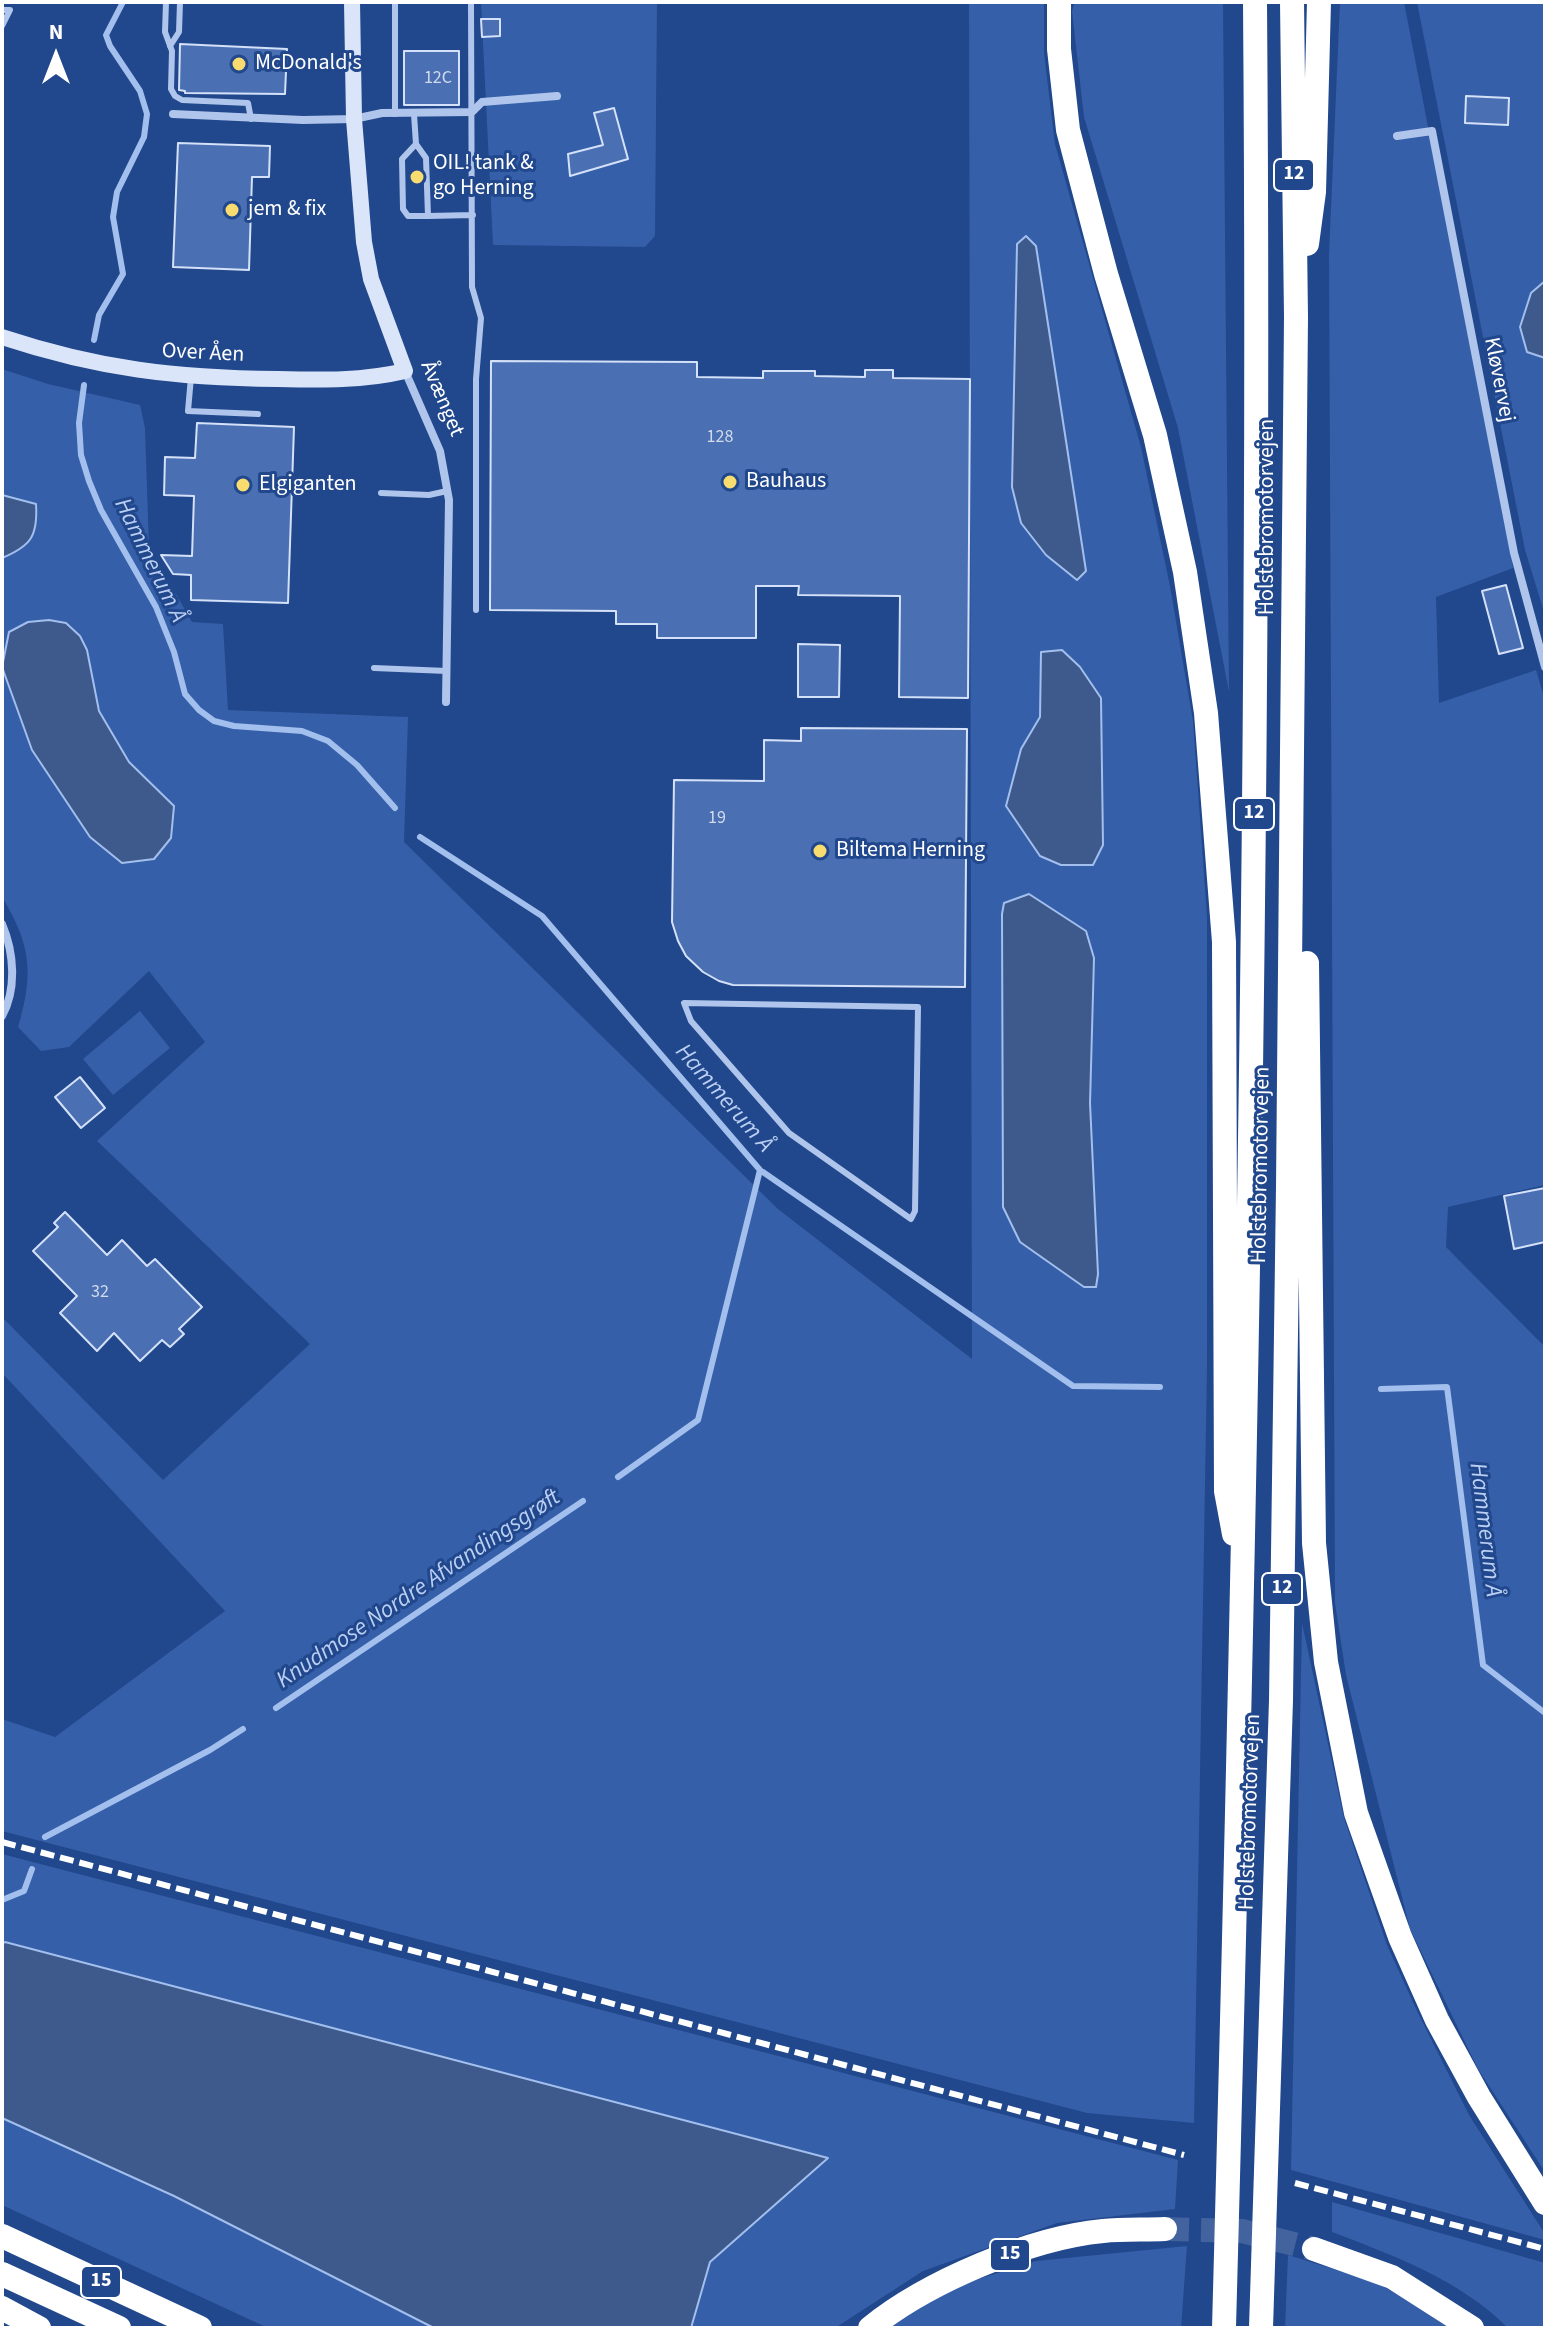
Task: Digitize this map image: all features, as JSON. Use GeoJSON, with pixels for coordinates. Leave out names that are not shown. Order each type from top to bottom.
{"type":"FeatureCollection","features":[{"type":"Feature","properties":{"kind":"highway"},"geometry":{"type":"LineString","coordinates":[[1059,2],[1059,49],[1068,130],[1106,274],[1155,435],[1185,572],[1206,713],[1224,942],[1226,1491],[1244,1596]]}},
{"type":"Feature","properties":{"kind":"highway","name":"Holstebromotorvejen"},"geometry":{"type":"LineString","coordinates":[[1224,2328],[1244,1596],[1254,860],[1255,2]]}},
{"type":"Feature","properties":{"kind":"highway","name":"Holstebromotorvejen"},"geometry":{"type":"LineString","coordinates":[[1261,2328],[1281,1700],[1296,317],[1292,2]]}},
{"type":"Feature","properties":{"kind":"highway"},"geometry":{"type":"LineString","coordinates":[[1296,317],[1314,192],[1319,2]]}},
{"type":"Feature","properties":{"kind":"highway"},"geometry":{"type":"LineString","coordinates":[[1292,850],[1307,965],[1314,1543],[1326,1662],[1356,1813],[1400,1937],[1437,2020],[1479,2097],[1545,2203]]}},
{"type":"Feature","properties":{"kind":"highway","name":"15"},"geometry":{"type":"LineString","coordinates":[[870,2328],[948,2278],[1036,2245],[1101,2231],[1165,2229]]}},
{"type":"Feature","properties":{"kind":"highway","name":"15"},"geometry":{"type":"LineString","coordinates":[[2,2236],[200,2328]]}},
{"type":"Feature","properties":{"kind":"highway"},"geometry":{"type":"LineString","coordinates":[[1314,2249],[1392,2277],[1472,2328]]}},
{"type":"Feature","properties":{"kind":"highway","name":"15"},"geometry":{"type":"LineString","coordinates":[[2,2274],[119,2328]]}},
{"type":"Feature","properties":{"kind":"highway"},"geometry":{"type":"LineString","coordinates":[[2,2308],[39,2328]]}},
{"type":"Feature","properties":{"kind":"street","name":"Åvænget"},"geometry":{"type":"LineString","coordinates":[[352,2],[354,119],[361,216],[371,279],[405,371],[440,451],[447,491],[446,702]]}},
{"type":"Feature","properties":{"kind":"street"},"geometry":{"type":"LineString","coordinates":[[173,114],[251,119],[354,119],[395,114],[472,112],[482,102],[557,96]]}},
{"type":"Feature","properties":{"kind":"street","name":"Kløvervej"},"geometry":{"type":"LineString","coordinates":[[1397,136],[1432,131],[1514,553],[1545,667]]}},
{"type":"Feature","properties":{"kind":"street","name":"Over Åen"},"geometry":{"type":"LineString","coordinates":[[2,337],[66,357],[122,369],[191,377],[339,380],[405,371]]}},
{"type":"Feature","properties":{"kind":"street"},"geometry":{"type":"LineString","coordinates":[[2,924],[12,966],[10,1001],[2,1016]]}},
{"type":"Feature","properties":{"kind":"lane"},"geometry":{"type":"LineString","coordinates":[[166,2],[165,32],[170,46],[171,89],[175,96],[182,100],[248,103],[251,119]]}},
{"type":"Feature","properties":{"kind":"lane"},"geometry":{"type":"LineString","coordinates":[[170,46],[179,32],[180,2]]}},
{"type":"Feature","properties":{"kind":"lane"},"geometry":{"type":"LineString","coordinates":[[395,2],[395,114]]}},
{"type":"Feature","properties":{"kind":"lane"},"geometry":{"type":"LineString","coordinates":[[471,2],[472,287],[481,318],[476,379],[476,610]]}},
{"type":"Feature","properties":{"kind":"lane"},"geometry":{"type":"LineString","coordinates":[[2,10],[10,10],[2,26]]}},
{"type":"Feature","properties":{"kind":"lane"},"geometry":{"type":"LineString","coordinates":[[414,114],[416,144],[426,158],[428,216]]}},
{"type":"Feature","properties":{"kind":"lane"},"geometry":{"type":"LineString","coordinates":[[416,144],[402,159],[403,209],[408,216],[473,215]]}},
{"type":"Feature","properties":{"kind":"lane"},"geometry":{"type":"LineString","coordinates":[[191,377],[188,411],[258,414]]}},
{"type":"Feature","properties":{"kind":"lane"},"geometry":{"type":"LineString","coordinates":[[381,493],[429,495],[447,491]]}},
{"type":"Feature","properties":{"kind":"lane"},"geometry":{"type":"LineString","coordinates":[[374,668],[447,671]]}},
{"type":"Feature","properties":{"kind":"lane"},"geometry":{"type":"LineString","coordinates":[[684,1003],[918,1007],[915,1211],[911,1219],[789,1133],[691,1021],[684,1003]]}},
{"type":"Feature","properties":{"kind":"shaded area"},"geometry":{"type":"Polygon","coordinates":[[[481,2],[657,2],[655,236],[645,247],[493,245],[481,2]]]}},
{"type":"Feature","properties":{"kind":"shaded area"},"geometry":{"type":"Polygon","coordinates":[[[969,2],[1044,2],[1044,53],[1055,144],[1141,447],[1170,586],[1193,721],[1207,916],[1207,1369],[1194,2123],[1087,2113],[2,1831],[2,1719],[55,1737],[225,1611],[2,1373],[2,1317],[163,1480],[310,1344],[97,1141],[205,1042],[149,971],[69,1047],[41,1051],[18,1027],[28,975],[19,930],[2,897],[2,667],[32,750],[90,837],[122,863],[174,806],[134,769],[117,746],[99,711],[83,645],[68,625],[44,620],[9,632],[2,663],[2,558],[20,549],[31,538],[36,524],[36,504],[2,495],[2,369],[48,384],[140,405],[145,428],[149,547],[192,622],[223,624],[228,710],[408,717],[404,842],[778,1209],[972,1359],[969,2]],[[1040,717],[1021,749],[1006,806],[1040,856],[1040,717]],[[1094,958],[1020,1242],[1084,1287],[1096,1287],[1098,1274],[1090,1103],[1094,958]]]}},
{"type":"Feature","properties":{"kind":"shaded area"},"geometry":{"type":"Polygon","coordinates":[[[1075,2],[1223,2],[1229,692],[1178,428],[1084,117],[1072,11],[1075,2]]]}},
{"type":"Feature","properties":{"kind":"shaded area"},"geometry":{"type":"Polygon","coordinates":[[[1340,2],[1404,2],[1513,568],[1436,597],[1439,703],[1536,670],[1545,700],[1545,1185],[1448,1207],[1446,1247],[1545,1347],[1545,2172],[1478,2069],[1410,1929],[1346,1675],[1335,1603],[1329,254],[1340,2]]]}},
{"type":"Feature","properties":{"kind":"shaded area"},"geometry":{"type":"Polygon","coordinates":[[[1417,2],[1545,3],[1545,615],[1525,550],[1417,2]]]}},
{"type":"Feature","properties":{"kind":"shaded area"},"geometry":{"type":"Polygon","coordinates":[[[1026,236],[1036,246],[1086,571],[1077,580],[1046,555],[1021,523],[1012,487],[1017,244],[1026,236]]]}},
{"type":"Feature","properties":{"kind":"shaded area"},"geometry":{"type":"Polygon","coordinates":[[[1545,281],[1545,358],[1527,352],[1520,327],[1531,293],[1545,281]]]}},
{"type":"Feature","properties":{"kind":"shaded area"},"geometry":{"type":"Polygon","coordinates":[[[2,495],[36,504],[36,524],[26,544],[2,558],[2,495]]]}},
{"type":"Feature","properties":{"kind":"shaded area"},"geometry":{"type":"Polygon","coordinates":[[[49,620],[66,623],[80,636],[87,650],[99,711],[129,762],[174,806],[171,838],[154,859],[122,863],[90,837],[32,750],[2,667],[9,632],[28,622],[49,620]]]}},
{"type":"Feature","properties":{"kind":"shaded area"},"geometry":{"type":"Polygon","coordinates":[[[1062,650],[1080,667],[1101,698],[1103,845],[1093,865],[1061,865],[1040,856],[1006,806],[1021,749],[1040,717],[1041,652],[1062,650]]]}},
{"type":"Feature","properties":{"kind":"shaded area"},"geometry":{"type":"Polygon","coordinates":[[[1029,894],[1086,931],[1094,958],[1090,1103],[1098,1274],[1096,1287],[1084,1287],[1020,1242],[1003,1207],[1002,914],[1004,903],[1029,894]]]}},
{"type":"Feature","properties":{"kind":"shaded area"},"geometry":{"type":"Polygon","coordinates":[[[140,1011],[170,1048],[113,1095],[83,1059],[140,1011]]]}},
{"type":"Feature","properties":{"kind":"shaded area"},"geometry":{"type":"Polygon","coordinates":[[[1302,1623],[1344,1818],[1387,1945],[1469,2115],[1545,2234],[1545,2240],[1291,2170],[1302,1623]]]}},
{"type":"Feature","properties":{"kind":"shaded area"},"geometry":{"type":"Polygon","coordinates":[[[2,1854],[1178,2160],[1175,2209],[1057,2223],[923,2271],[835,2328],[268,2328],[2,2205],[2,1854]]]}},
{"type":"Feature","properties":{"kind":"shaded area"},"geometry":{"type":"Polygon","coordinates":[[[5,1942],[828,2158],[710,2262],[691,2328],[434,2328],[174,2196],[2,2118],[2,1944],[5,1942]]]}},
{"type":"Feature","properties":{"kind":"shaded area"},"geometry":{"type":"Polygon","coordinates":[[[1332,2202],[1545,2263],[1545,2328],[1508,2328],[1469,2296],[1426,2271],[1332,2232],[1332,2202]]]}},
{"type":"Feature","properties":{"kind":"shaded area"},"geometry":{"type":"Polygon","coordinates":[[[1187,2246],[1181,2328],[883,2328],[956,2286],[1036,2261],[1187,2246]]]}},
{"type":"Feature","properties":{"kind":"shaded area"},"geometry":{"type":"Polygon","coordinates":[[[1288,2255],[1375,2282],[1458,2328],[1285,2328],[1288,2255]]]}},
{"type":"Feature","properties":{"kind":"building"},"geometry":{"type":"Polygon","coordinates":[[[481,19],[500,19],[500,36],[482,37],[481,19]]]}},
{"type":"Feature","properties":{"kind":"building"},"geometry":{"type":"Polygon","coordinates":[[[180,44],[287,49],[285,94],[185,93],[179,90],[180,44]]]}},
{"type":"Feature","properties":{"kind":"building"},"geometry":{"type":"Polygon","coordinates":[[[404,51],[459,51],[459,105],[404,105],[404,51]]]}},
{"type":"Feature","properties":{"kind":"building"},"geometry":{"type":"Polygon","coordinates":[[[1466,96],[1509,98],[1508,125],[1465,123],[1466,96]]]}},
{"type":"Feature","properties":{"kind":"building"},"geometry":{"type":"Polygon","coordinates":[[[614,108],[628,159],[570,176],[568,154],[603,145],[594,113],[614,108]]]}},
{"type":"Feature","properties":{"kind":"building"},"geometry":{"type":"Polygon","coordinates":[[[178,143],[270,146],[269,177],[252,177],[249,270],[173,267],[178,143]]]}},
{"type":"Feature","properties":{"kind":"building","name":"Bauhaus"},"geometry":{"type":"Polygon","coordinates":[[[491,361],[697,362],[697,377],[763,378],[763,371],[815,371],[815,376],[865,377],[865,370],[893,370],[893,378],[970,379],[968,698],[899,697],[900,596],[798,595],[799,586],[756,586],[756,638],[657,638],[657,624],[616,624],[616,611],[490,610],[491,361]]]}},
{"type":"Feature","properties":{"kind":"building","name":"Elgiganten"},"geometry":{"type":"Polygon","coordinates":[[[197,423],[294,427],[288,603],[191,600],[191,575],[173,574],[161,555],[192,556],[194,496],[164,495],[165,457],[195,458],[197,423]]]}},
{"type":"Feature","properties":{"kind":"building"},"geometry":{"type":"Polygon","coordinates":[[[1506,585],[1523,648],[1499,654],[1482,591],[1506,585]]]}},
{"type":"Feature","properties":{"kind":"building"},"geometry":{"type":"Polygon","coordinates":[[[798,644],[840,645],[839,697],[798,697],[798,644]]]}},
{"type":"Feature","properties":{"kind":"building","name":"Biltema Herning"},"geometry":{"type":"Polygon","coordinates":[[[801,728],[967,729],[965,987],[733,985],[703,972],[686,956],[672,922],[674,780],[764,781],[764,740],[801,741],[801,728]]]}},
{"type":"Feature","properties":{"kind":"building"},"geometry":{"type":"Polygon","coordinates":[[[80,1077],[105,1108],[81,1128],[55,1097],[80,1077]]]}},
{"type":"Feature","properties":{"kind":"building"},"geometry":{"type":"Polygon","coordinates":[[[1545,1188],[1545,1242],[1514,1249],[1504,1196],[1545,1188]]]}},
{"type":"Feature","properties":{"kind":"building"},"geometry":{"type":"Polygon","coordinates":[[[65,1212],[107,1255],[122,1240],[147,1266],[155,1259],[202,1307],[179,1329],[184,1334],[170,1347],[162,1340],[140,1361],[114,1333],[97,1351],[60,1313],[77,1296],[33,1251],[58,1227],[54,1223],[65,1212]]]}},
{"type":"Feature","properties":{"kind":"waterway","name":"Hammerum Å"},"geometry":{"type":"LineString","coordinates":[[94,340],[99,315],[123,274],[113,217],[117,192],[144,137],[147,114],[140,91],[106,35],[123,2]]}},
{"type":"Feature","properties":{"kind":"waterway","name":"Hammerum Å"},"geometry":{"type":"LineString","coordinates":[[84,385],[79,423],[81,455],[89,481],[101,510],[156,607],[174,652],[185,694],[214,721],[234,726],[302,731],[328,741],[357,765],[395,808]]}},
{"type":"Feature","properties":{"kind":"waterway","name":"Hammerum Å"},"geometry":{"type":"LineString","coordinates":[[420,837],[542,916],[760,1170],[1073,1386],[1160,1387]]}},
{"type":"Feature","properties":{"kind":"waterway","name":"Knudmose Nordre Afvandingsgrøft"},"geometry":{"type":"LineString","coordinates":[[618,1477],[698,1420],[760,1170]]}},
{"type":"Feature","properties":{"kind":"waterway","name":"Hammerum Å"},"geometry":{"type":"LineString","coordinates":[[1381,1389],[1447,1387],[1483,1665],[1545,1713]]}},
{"type":"Feature","properties":{"kind":"waterway","name":"Knudmose Nordre Afvandingsgrøft"},"geometry":{"type":"LineString","coordinates":[[276,1708],[583,1501]]}},
{"type":"Feature","properties":{"kind":"waterway","name":"Knudmose Nordre Afvandingsgrøft"},"geometry":{"type":"LineString","coordinates":[[45,1837],[210,1750],[243,1729]]}},
{"type":"Feature","properties":{"kind":"waterway","name":"Knudmose Nordre Afvandingsgrøft"},"geometry":{"type":"LineString","coordinates":[[2,1900],[24,1891],[32,1869]]}},
{"type":"Feature","properties":{"kind":"tunnel"},"geometry":{"type":"LineString","coordinates":[[1165,2229],[1242,2231],[1314,2249]]}},
{"type":"Feature","properties":{"kind":"railway"},"geometry":{"type":"LineString","coordinates":[[2,1842],[1184,2155]]}},
{"type":"Feature","properties":{"kind":"railway"},"geometry":{"type":"LineString","coordinates":[[1295,2183],[1545,2249]]}},
{"type":"Feature","properties":{"kind":"place","name":"McDonald's"},"geometry":{"type":"Point","coordinates":[239,64]}},
{"type":"Feature","properties":{"kind":"place","name":"OIL! tank & go Herning"},"geometry":{"type":"Point","coordinates":[417,177]}},
{"type":"Feature","properties":{"kind":"place","name":"jem & fix"},"geometry":{"type":"Point","coordinates":[232,210]}},
{"type":"Feature","properties":{"kind":"place","name":"Bauhaus"},"geometry":{"type":"Point","coordinates":[730,482]}},
{"type":"Feature","properties":{"kind":"place","name":"Elgiganten"},"geometry":{"type":"Point","coordinates":[243,485]}},
{"type":"Feature","properties":{"kind":"place","name":"Biltema Herning"},"geometry":{"type":"Point","coordinates":[820,851]}}]}
